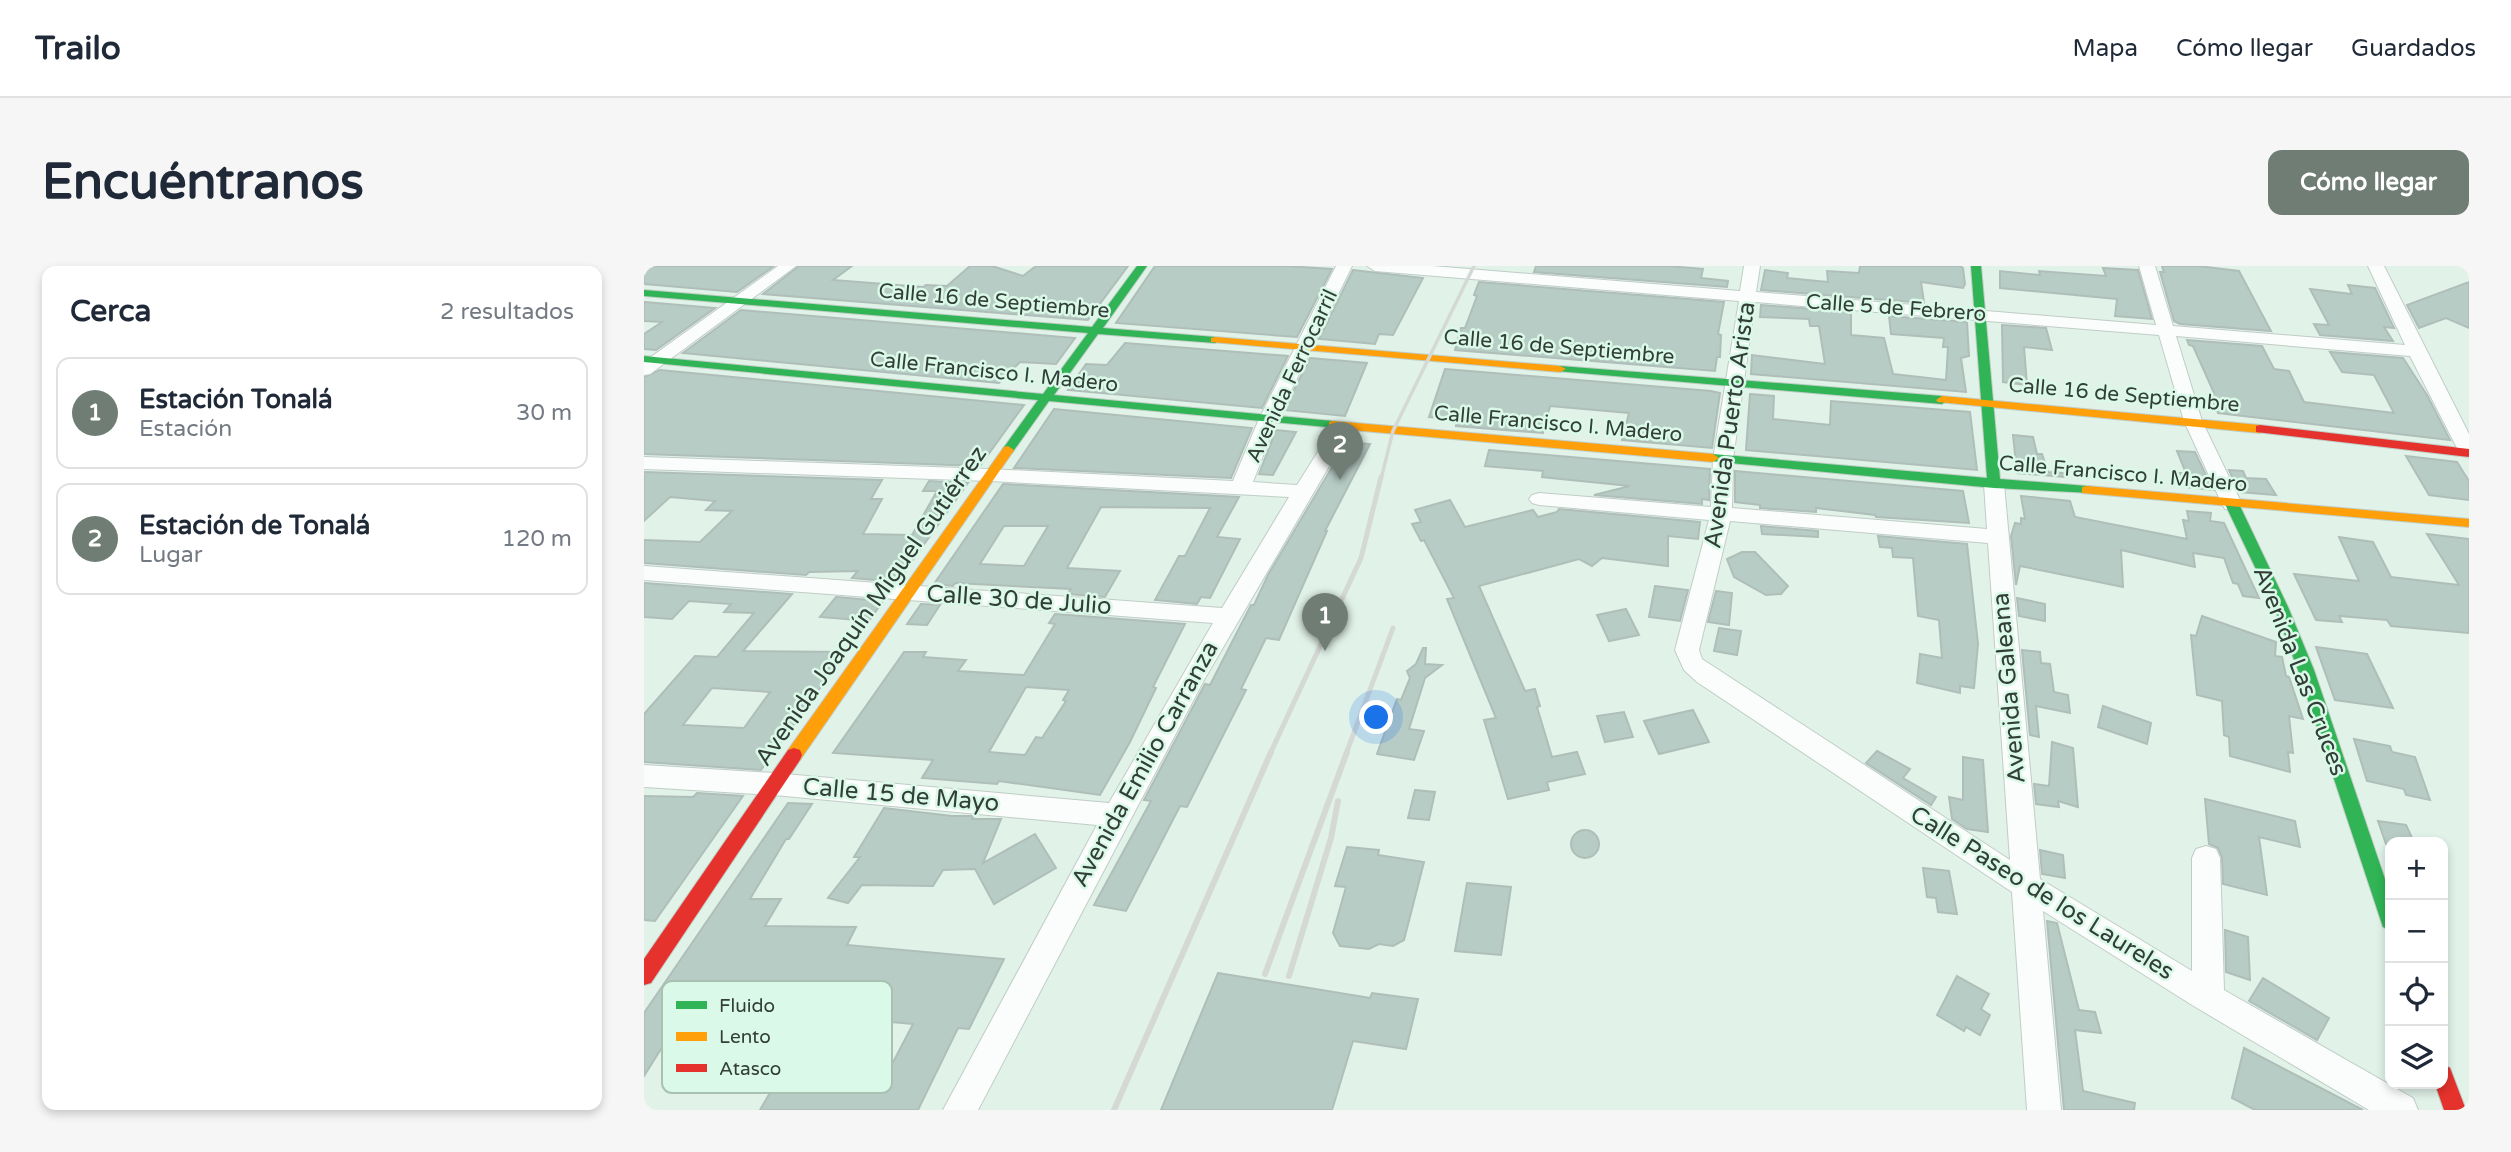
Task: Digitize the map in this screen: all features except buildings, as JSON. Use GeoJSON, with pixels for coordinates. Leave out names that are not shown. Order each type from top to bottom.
{"type":"FeatureCollection","features":[{"type":"Feature","properties":{"kind":"main road","name":"Avenida Joaquín Miguel Gutiérrez"},"geometry":{"type":"LineString","coordinates":[[644,976],[774,784],[990,475],[1142,266]]}},
{"type":"Feature","properties":{"kind":"main road","name":"Avenida Galeana"},"geometry":{"type":"LineString","coordinates":[[1976,266],[1994,484]]}},
{"type":"Feature","properties":{"kind":"main road","name":"Calle 16 de Septiembre"},"geometry":{"type":"LineString","coordinates":[[644,293],[2193,421],[2469,452]]}},
{"type":"Feature","properties":{"kind":"main road","name":"Calle Francisco I. Madero"},"geometry":{"type":"LineString","coordinates":[[648,363],[1994,484],[2469,523]]}},
{"type":"Feature","properties":{"kind":"main road","name":"Avenida Las Cruces"},"geometry":{"type":"LineString","coordinates":[[2232,504],[2281,607],[2306,670],[2385,906]]}},
{"type":"Feature","properties":{"kind":"main road"},"geometry":{"type":"LineString","coordinates":[[2448,1089],[2455,1110]]}},
{"type":"Feature","properties":{"kind":"street"},"geometry":{"type":"LineString","coordinates":[[648,363],[788,266]]}},
{"type":"Feature","properties":{"kind":"street","name":"Avenida Ferrocarril"},"geometry":{"type":"LineString","coordinates":[[1241,486],[1268,419],[1344,266]]}},
{"type":"Feature","properties":{"kind":"street","name":"Calle 5 de Febrero"},"geometry":{"type":"LineString","coordinates":[[1375,266],[1531,272],[1748,297],[2416,351]]}},
{"type":"Feature","properties":{"kind":"street","name":"Avenida Puerto Arista"},"geometry":{"type":"LineString","coordinates":[[1692,664],[1688,650],[1721,514],[1723,459],[1752,266]]}},
{"type":"Feature","properties":{"kind":"street","name":"Avenida Las Cruces"},"geometry":{"type":"LineString","coordinates":[[2147,266],[2193,421],[2232,504]]}},
{"type":"Feature","properties":{"kind":"street"},"geometry":{"type":"LineString","coordinates":[[2376,266],[2416,351],[2469,452]]}},
{"type":"Feature","properties":{"kind":"street","name":"Avenida Emilio Carranza"},"geometry":{"type":"LineString","coordinates":[[960,1110],[1115,815],[1227,616],[1343,426]]}},
{"type":"Feature","properties":{"kind":"street"},"geometry":{"type":"LineString","coordinates":[[644,463],[990,475],[1301,491]]}},
{"type":"Feature","properties":{"kind":"street","name":"Avenida Galeana"},"geometry":{"type":"LineString","coordinates":[[1994,484],[1996,537],[2044,1110]]}},
{"type":"Feature","properties":{"kind":"street"},"geometry":{"type":"LineString","coordinates":[[1539,499],[1996,537]]}},
{"type":"Feature","properties":{"kind":"street","name":"Calle 30 de Julio"},"geometry":{"type":"LineString","coordinates":[[644,573],[1227,616]]}},
{"type":"Feature","properties":{"kind":"street","name":"Calle Paseo de los Laureles"},"geometry":{"type":"LineString","coordinates":[[1692,664],[1706,676],[2025,886],[2203,995],[2401,1110]]}},
{"type":"Feature","properties":{"kind":"street","name":"Calle 15 de Mayo"},"geometry":{"type":"LineString","coordinates":[[644,776],[774,784],[1115,815]]}},
{"type":"Feature","properties":{"kind":"street"},"geometry":{"type":"LineString","coordinates":[[2203,995],[2208,991],[2206,858]]}},
{"type":"Feature","properties":{"kind":"railway"},"geometry":{"type":"LineString","coordinates":[[1381,479],[1393,431],[1474,266]]}},
{"type":"Feature","properties":{"kind":"railway"},"geometry":{"type":"LineString","coordinates":[[1270,754],[1361,558],[1381,477]]}},
{"type":"Feature","properties":{"kind":"railway"},"geometry":{"type":"LineString","coordinates":[[1346,754],[1393,628]]}},
{"type":"Feature","properties":{"kind":"railway"},"geometry":{"type":"LineString","coordinates":[[1114,1110],[1271,752]]}},
{"type":"Feature","properties":{"kind":"railway"},"geometry":{"type":"LineString","coordinates":[[1265,974],[1347,752]]}},
{"type":"Feature","properties":{"kind":"railway"},"geometry":{"type":"LineString","coordinates":[[1289,976],[1331,838],[1338,801]]}},
{"type":"Feature","properties":{"kind":"traffic: fast"},"geometry":{"type":"LineString","coordinates":[[1008,450],[1142,266]]}},
{"type":"Feature","properties":{"kind":"traffic: fast"},"geometry":{"type":"LineString","coordinates":[[1976,266],[1994,484]]}},
{"type":"Feature","properties":{"kind":"traffic: fast"},"geometry":{"type":"LineString","coordinates":[[644,293],[1215,340]]}},
{"type":"Feature","properties":{"kind":"traffic: fast"},"geometry":{"type":"LineString","coordinates":[[644,359],[1333,425]]}},
{"type":"Feature","properties":{"kind":"traffic: fast"},"geometry":{"type":"LineString","coordinates":[[1560,369],[1942,400]]}},
{"type":"Feature","properties":{"kind":"traffic: fast"},"geometry":{"type":"LineString","coordinates":[[1713,458],[2087,490]]}},
{"type":"Feature","properties":{"kind":"traffic: fast"},"geometry":{"type":"LineString","coordinates":[[2232,504],[2281,607],[2306,670],[2385,906]]}},
{"type":"Feature","properties":{"kind":"traffic: slow"},"geometry":{"type":"LineString","coordinates":[[1215,340],[1560,369]]}},
{"type":"Feature","properties":{"kind":"traffic: slow"},"geometry":{"type":"LineString","coordinates":[[1942,400],[2260,429]]}},
{"type":"Feature","properties":{"kind":"traffic: slow"},"geometry":{"type":"LineString","coordinates":[[1333,425],[1713,458]]}},
{"type":"Feature","properties":{"kind":"traffic: slow"},"geometry":{"type":"LineString","coordinates":[[794,755],[1008,450]]}},
{"type":"Feature","properties":{"kind":"traffic: slow"},"geometry":{"type":"LineString","coordinates":[[2087,490],[2469,523]]}},
{"type":"Feature","properties":{"kind":"traffic: jam"},"geometry":{"type":"LineString","coordinates":[[2260,429],[2469,453]]}},
{"type":"Feature","properties":{"kind":"traffic: jam"},"geometry":{"type":"LineString","coordinates":[[644,976],[794,755]]}},
{"type":"Feature","properties":{"kind":"traffic: jam"},"geometry":{"type":"LineString","coordinates":[[2448,1089],[2455,1110]]}},
{"type":"Feature","properties":{"kind":"place","name":"Estación de Tonalá"},"geometry":{"type":"Point","coordinates":[1340,480]}},
{"type":"Feature","properties":{"kind":"place","name":"Estación Tonalá"},"geometry":{"type":"Point","coordinates":[1325,651]}}]}
